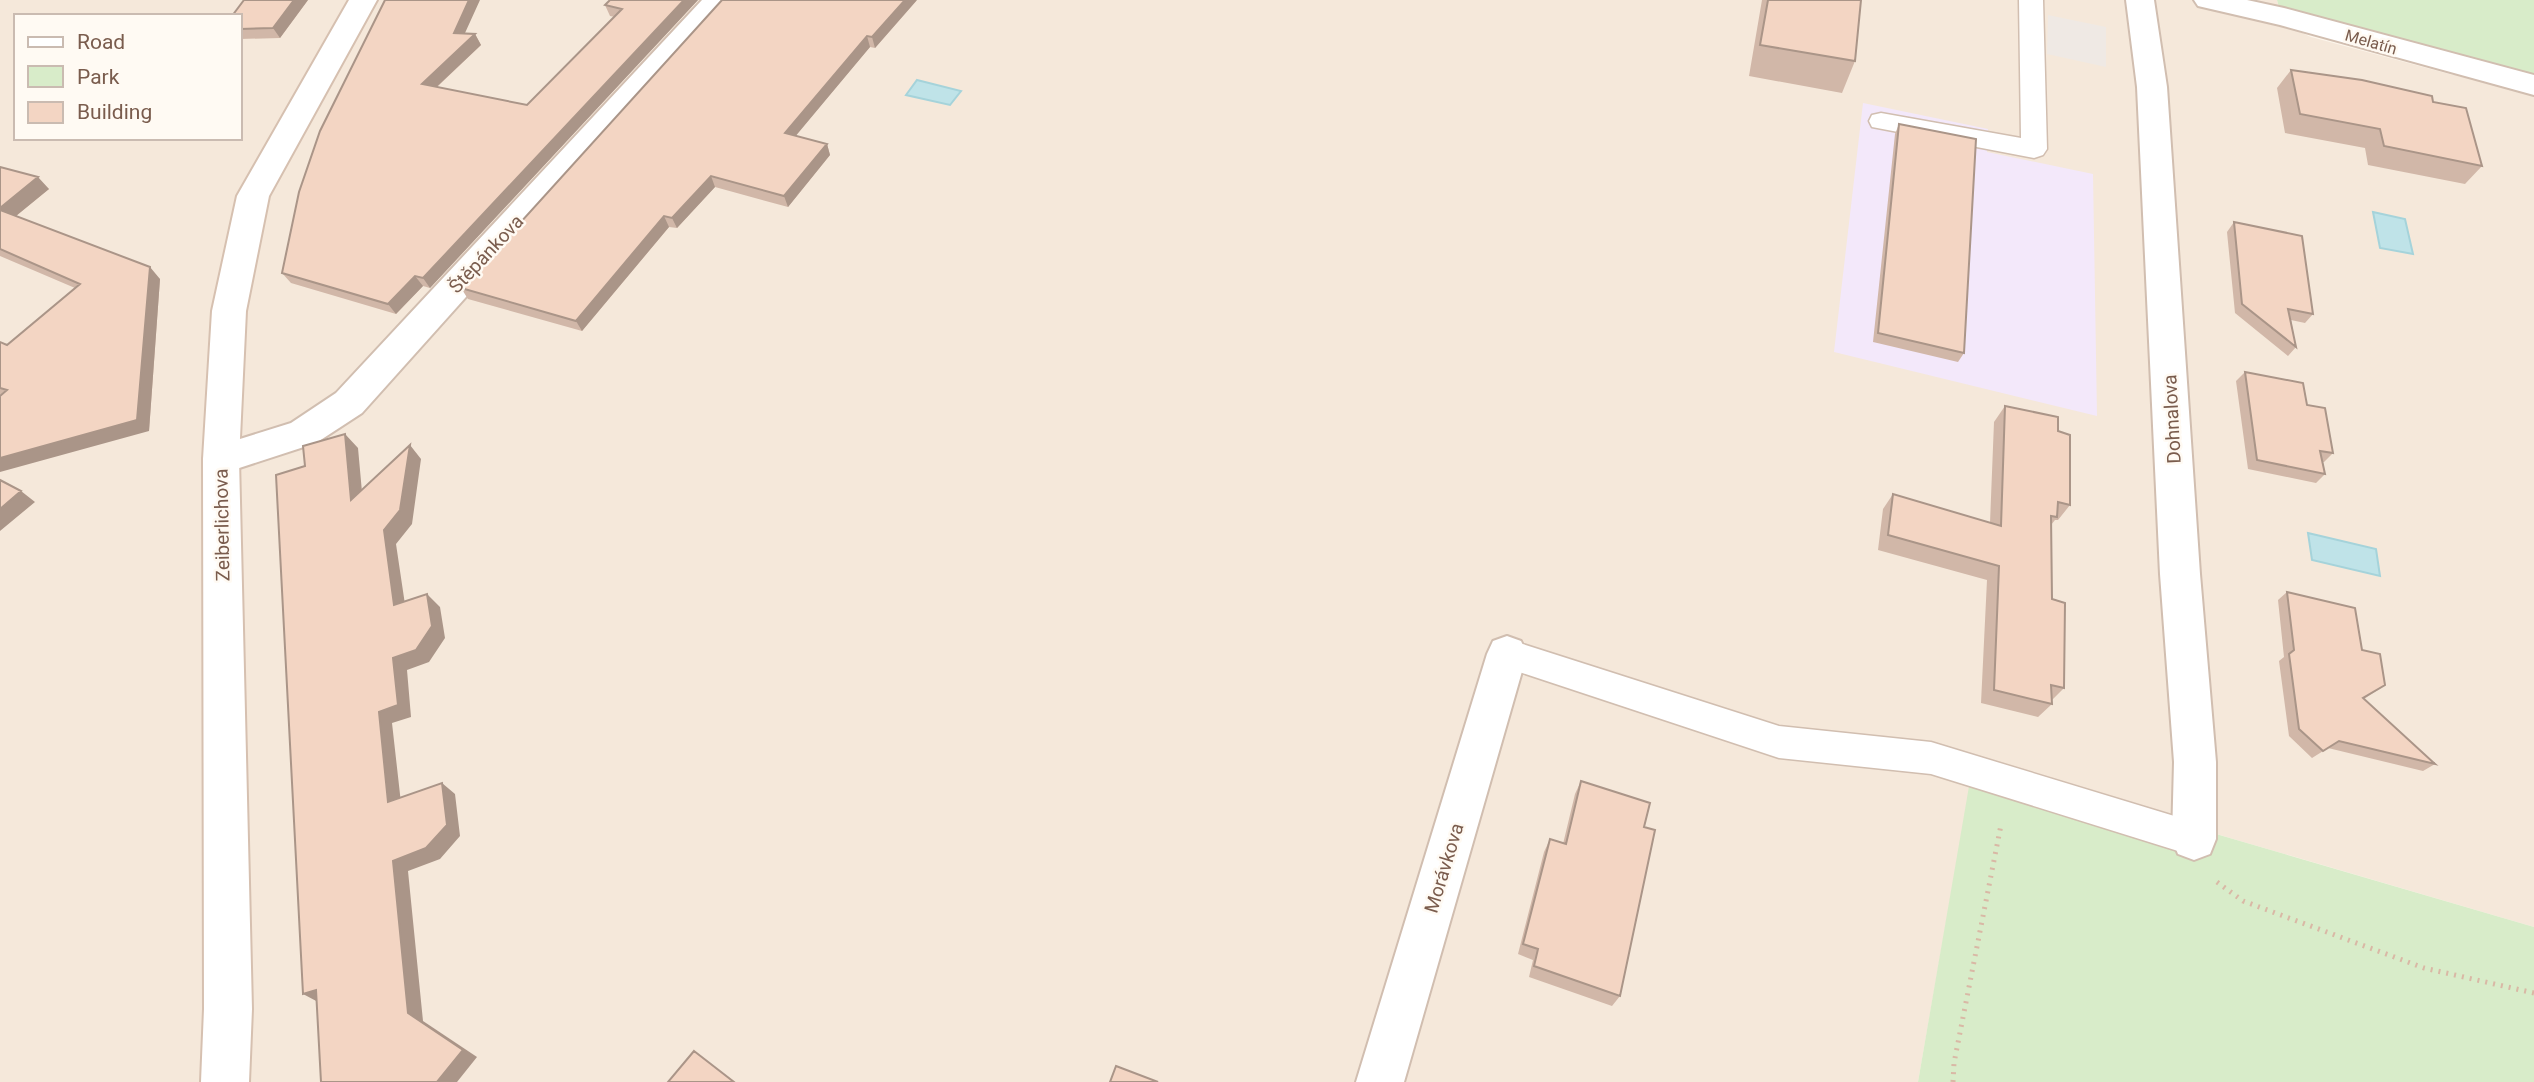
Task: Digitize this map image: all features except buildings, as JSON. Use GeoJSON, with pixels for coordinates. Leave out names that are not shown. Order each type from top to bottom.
{"type":"FeatureCollection","features":[{"type":"Feature","properties":{"kind":"street","name":"Zeiberlichova"},"geometry":{"type":"LineString","coordinates":[[225,1082],[228,995],[221,460],[229,311],[253,196],[363,0]]}},
{"type":"Feature","properties":{"kind":"street","name":"Štěpánkova"},"geometry":{"type":"LineString","coordinates":[[221,460],[303,433],[349,403],[718,0]]}},
{"type":"Feature","properties":{"kind":"street","name":"Dohnalova"},"geometry":{"type":"LineString","coordinates":[[2140,0],[2152,87],[2180,574],[2195,762],[2194,839]]}},
{"type":"Feature","properties":{"kind":"street","name":"Melatín"},"geometry":{"type":"LineString","coordinates":[[2208,0],[2284,17],[2534,85]]}},
{"type":"Feature","properties":{"kind":"street","name":"Morávkova"},"geometry":{"type":"LineString","coordinates":[[1380,1082],[1507,654]]}},
{"type":"Feature","properties":{"kind":"lane"},"geometry":{"type":"LineString","coordinates":[[1881,121],[2034,149],[2031,0]]}},
{"type":"Feature","properties":{"kind":"lane"},"geometry":{"type":"LineString","coordinates":[[1507,654],[1779,743],[1931,758],[2194,839]]}},
{"type":"Feature","properties":{"kind":"path"},"geometry":{"type":"LineString","coordinates":[[1953,1082],[1954,1063],[2010,782]]}},
{"type":"Feature","properties":{"kind":"path"},"geometry":{"type":"LineString","coordinates":[[2194,839],[2205,870],[2222,887],[2243,901],[2424,968],[2534,993]]}},
{"type":"Feature","properties":{"kind":"shaded area"},"geometry":{"type":"Polygon","coordinates":[[[0,0],[2277,0],[2283,24],[2311,37],[2453,75],[2458,72],[2534,90],[2534,927],[1974,763],[1918,1082],[0,1082],[0,0]]]}},
{"type":"Feature","properties":{"kind":"shaded area"},"geometry":{"type":"Polygon","coordinates":[[[2048,15],[2106,27],[2106,67],[2047,54],[2048,15]]]}},
{"type":"Feature","properties":{"kind":"shaded area"},"geometry":{"type":"Polygon","coordinates":[[[1863,103],[1988,129],[1987,152],[2093,174],[2097,416],[1834,352],[1863,103]]]}},
{"type":"Feature","properties":{"kind":"green space"},"geometry":{"type":"Polygon","coordinates":[[[2277,0],[2534,0],[2534,79],[2280,11],[2277,0]]]}},
{"type":"Feature","properties":{"kind":"green space"},"geometry":{"type":"Polygon","coordinates":[[[1973,763],[2534,927],[2534,1082],[1918,1082],[1973,763]]]}},
{"type":"Feature","properties":{"kind":"water"},"geometry":{"type":"Polygon","coordinates":[[[917,80],[961,91],[950,105],[906,95],[917,80]]]}},
{"type":"Feature","properties":{"kind":"water"},"geometry":{"type":"Polygon","coordinates":[[[2373,212],[2405,219],[2413,254],[2380,248],[2373,212]]]}},
{"type":"Feature","properties":{"kind":"water"},"geometry":{"type":"Polygon","coordinates":[[[2308,533],[2376,549],[2380,576],[2312,560],[2308,533]]]}}]}
